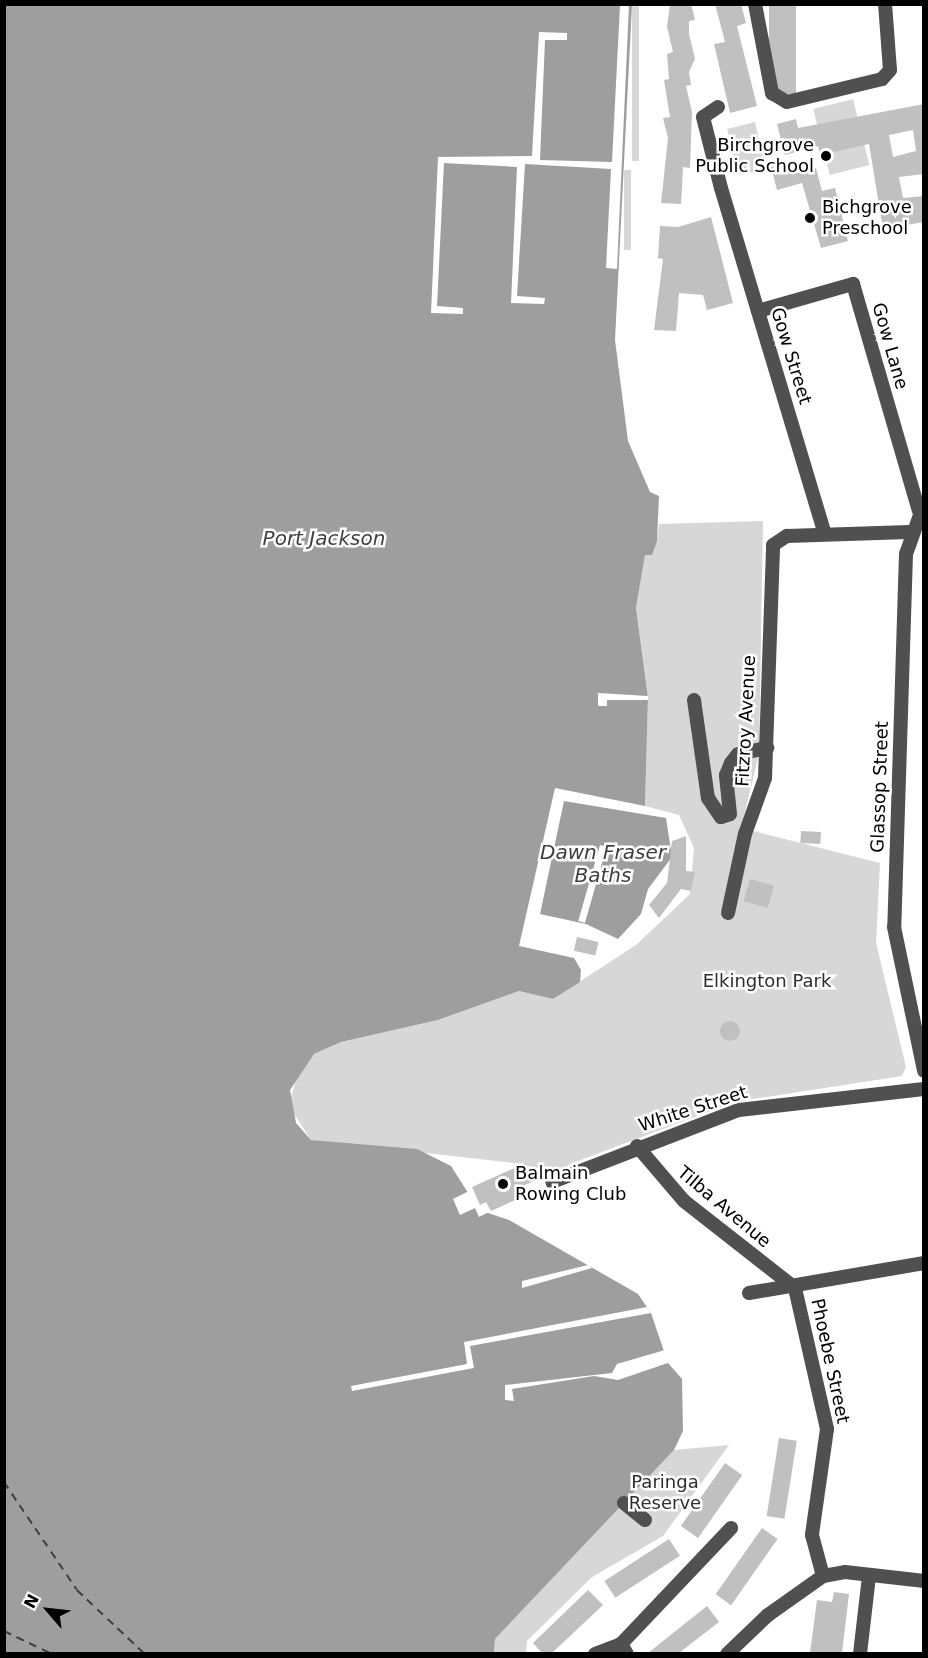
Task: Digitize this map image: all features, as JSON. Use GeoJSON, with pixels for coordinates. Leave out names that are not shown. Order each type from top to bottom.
{"type":"FeatureCollection","features":[{"type":"Feature","properties":{"kind":"street"},"geometry":{"type":"LineString","coordinates":[[755,4],[772,93],[787,102],[882,79],[890,70],[885,4]]}},
{"type":"Feature","properties":{"kind":"street","name":"Gow Street"},"geometry":{"type":"LineString","coordinates":[[718,107],[703,117],[721,188],[825,534]]}},
{"type":"Feature","properties":{"kind":"street","name":"Gow Lane"},"geometry":{"type":"LineString","coordinates":[[758,310],[853,284],[921,508]]}},
{"type":"Feature","properties":{"kind":"street","name":"Glassop Street"},"geometry":{"type":"LineString","coordinates":[[921,508],[909,532],[894,927],[922,1051],[924,1071]]}},
{"type":"Feature","properties":{"kind":"street"},"geometry":{"type":"LineString","coordinates":[[825,534],[909,532]]}},
{"type":"Feature","properties":{"kind":"street","name":"Fitzroy Avenue"},"geometry":{"type":"LineString","coordinates":[[728,913],[745,834],[764,787],[767,748],[770,554],[777,540],[787,536],[825,534]]}},
{"type":"Feature","properties":{"kind":"street"},"geometry":{"type":"LineString","coordinates":[[693,700],[708,798],[721,817],[730,814],[726,775],[738,754],[767,748]]}},
{"type":"Feature","properties":{"kind":"street","name":"White Street"},"geometry":{"type":"LineString","coordinates":[[552,1182],[637,1146],[739,1110],[924,1089]]}},
{"type":"Feature","properties":{"kind":"street","name":"Tilba Avenue"},"geometry":{"type":"LineString","coordinates":[[637,1146],[684,1202],[795,1288]]}},
{"type":"Feature","properties":{"kind":"street"},"geometry":{"type":"LineString","coordinates":[[749,1293],[795,1288],[924,1263]]}},
{"type":"Feature","properties":{"kind":"street","name":"Phoebe Street"},"geometry":{"type":"LineString","coordinates":[[795,1288],[828,1443],[812,1535],[823,1576]]}},
{"type":"Feature","properties":{"kind":"street"},"geometry":{"type":"LineString","coordinates":[[624,1503],[645,1520]]}},
{"type":"Feature","properties":{"kind":"street"},"geometry":{"type":"LineString","coordinates":[[595,1653],[624,1649],[731,1528]]}},
{"type":"Feature","properties":{"kind":"street"},"geometry":{"type":"LineString","coordinates":[[727,1653],[768,1615],[823,1576],[869,1576],[924,1581]]}},
{"type":"Feature","properties":{"kind":"street"},"geometry":{"type":"LineString","coordinates":[[860,1653],[869,1576]]}},
{"type":"Feature","properties":{"kind":"green space"},"geometry":{"type":"Polygon","coordinates":[[[632,5],[639,5],[639,161],[632,161],[632,5]]]}},
{"type":"Feature","properties":{"kind":"green space"},"geometry":{"type":"Polygon","coordinates":[[[853,99],[869,165],[830,175],[813,109],[853,99]]]}},
{"type":"Feature","properties":{"kind":"green space"},"geometry":{"type":"Polygon","coordinates":[[[755,122],[763,156],[753,172],[738,175],[727,129],[755,122]]]}},
{"type":"Feature","properties":{"kind":"green space"},"geometry":{"type":"Polygon","coordinates":[[[624,170],[631,170],[631,250],[624,250],[624,170]]]}},
{"type":"Feature","properties":{"kind":"green space","name":"Elkington Park"},"geometry":{"type":"Polygon","coordinates":[[[763,521],[759,754],[741,828],[880,863],[876,943],[906,1067],[902,1076],[734,1102],[570,1164],[557,1176],[523,1164],[311,1140],[289,1106],[298,1071],[314,1054],[341,1042],[438,1020],[519,991],[553,999],[636,945],[690,894],[694,848],[679,815],[645,806],[648,698],[636,608],[645,555],[657,541],[659,524],[763,521]]]}},
{"type":"Feature","properties":{"kind":"green space","name":"Paringa Reserve"},"geometry":{"type":"Polygon","coordinates":[[[729,1445],[663,1536],[592,1577],[527,1641],[526,1653],[494,1654],[495,1639],[674,1450],[729,1445]]]}},
{"type":"Feature","properties":{"kind":"water","name":"Port Jackson"},"geometry":{"type":"Polygon","coordinates":[[[5,5],[632,5],[615,340],[628,441],[650,492],[659,496],[657,541],[652,555],[645,555],[636,608],[648,698],[645,806],[555,788],[519,946],[574,958],[581,970],[580,982],[553,999],[519,991],[438,1020],[341,1042],[314,1054],[290,1090],[296,1123],[311,1140],[417,1149],[451,1166],[479,1210],[509,1220],[638,1294],[651,1313],[668,1363],[682,1379],[683,1431],[674,1450],[495,1639],[494,1653],[5,1654],[5,5]]]}},
{"type":"Feature","properties":{"kind":"water","name":"Dawn Fraser Baths"},"geometry":{"type":"Polygon","coordinates":[[[564,801],[666,818],[672,857],[648,889],[641,914],[618,939],[586,924],[540,914],[564,801]]]}},
{"type":"Feature","properties":{"kind":"pier"},"geometry":{"type":"Polygon","coordinates":[[[620,5],[629,5],[617,269],[606,268],[611,169],[525,164],[517,296],[545,298],[544,304],[511,303],[517,167],[444,163],[437,306],[463,308],[463,314],[431,313],[438,157],[532,156],[539,32],[567,33],[567,40],[545,40],[540,160],[612,162],[620,5]]]}},
{"type":"Feature","properties":{"kind":"pier"},"geometry":{"type":"Polygon","coordinates":[[[598,693],[648,696],[648,700],[607,700],[607,706],[598,706],[598,693]]]}},
{"type":"Feature","properties":{"kind":"pier"},"geometry":{"type":"Polygon","coordinates":[[[600,845],[607,847],[585,923],[578,921],[600,845]]]}},
{"type":"Feature","properties":{"kind":"pier"},"geometry":{"type":"Polygon","coordinates":[[[464,1178],[480,1207],[491,1211],[479,1217],[475,1208],[460,1215],[453,1199],[469,1191],[464,1178]]]}},
{"type":"Feature","properties":{"kind":"pier"},"geometry":{"type":"Polygon","coordinates":[[[588,1265],[592,1268],[522,1288],[522,1281],[588,1265]]]}},
{"type":"Feature","properties":{"kind":"pier"},"geometry":{"type":"Polygon","coordinates":[[[647,1307],[651,1313],[470,1346],[474,1368],[352,1391],[351,1386],[467,1364],[464,1342],[647,1307]]]}},
{"type":"Feature","properties":{"kind":"pier"},"geometry":{"type":"Polygon","coordinates":[[[665,1350],[668,1363],[618,1380],[594,1376],[512,1389],[514,1401],[505,1400],[505,1385],[612,1373],[617,1364],[665,1350]]]}},
{"type":"Feature","properties":{"kind":"building"},"geometry":{"type":"Polygon","coordinates":[[[670,4],[691,4],[695,20],[689,21],[689,34],[695,59],[689,72],[691,85],[686,86],[692,112],[690,168],[683,167],[681,204],[661,203],[668,138],[663,118],[670,117],[664,80],[669,79],[667,54],[673,52],[667,27],[670,4]]]}},
{"type":"Feature","properties":{"kind":"building"},"geometry":{"type":"Polygon","coordinates":[[[715,4],[741,4],[746,23],[737,26],[757,106],[730,113],[714,44],[725,42],[715,4]]]}},
{"type":"Feature","properties":{"kind":"building"},"geometry":{"type":"Polygon","coordinates":[[[769,4],[796,4],[796,94],[769,94],[769,4]]]}},
{"type":"Feature","properties":{"kind":"building"},"geometry":{"type":"Polygon","coordinates":[[[924,104],[924,174],[899,177],[903,198],[924,196],[924,222],[889,228],[888,222],[882,223],[869,144],[820,155],[818,146],[785,155],[777,124],[796,119],[798,128],[924,104]],[[913,130],[889,135],[893,157],[916,151],[913,130]]]}},
{"type":"Feature","properties":{"kind":"building"},"geometry":{"type":"Polygon","coordinates":[[[789,163],[792,174],[816,168],[822,191],[835,188],[848,241],[821,248],[802,183],[777,190],[771,167],[789,163]]]}},
{"type":"Feature","properties":{"kind":"building"},"geometry":{"type":"Polygon","coordinates":[[[711,217],[733,303],[707,310],[703,295],[679,293],[676,331],[654,330],[663,259],[658,258],[660,226],[678,227],[711,217]]]}},
{"type":"Feature","properties":{"kind":"building"},"geometry":{"type":"Polygon","coordinates":[[[801,831],[821,832],[820,844],[800,843],[801,831]]]}},
{"type":"Feature","properties":{"kind":"building"},"geometry":{"type":"Polygon","coordinates":[[[686,836],[686,871],[695,872],[691,891],[681,889],[659,918],[649,905],[667,883],[672,841],[686,836]]]}},
{"type":"Feature","properties":{"kind":"building"},"geometry":{"type":"Polygon","coordinates":[[[750,879],[774,886],[768,908],[744,901],[750,879]]]}},
{"type":"Feature","properties":{"kind":"building"},"geometry":{"type":"Polygon","coordinates":[[[577,937],[598,942],[595,956],[574,951],[577,937]]]}},
{"type":"Feature","properties":{"kind":"building"},"geometry":{"type":"Polygon","coordinates":[[[730,1021],[737,1024],[740,1031],[737,1038],[730,1041],[723,1038],[720,1031],[723,1024],[730,1021]]]}},
{"type":"Feature","properties":{"kind":"building","name":"Balmain Rowing Club"},"geometry":{"type":"Polygon","coordinates":[[[526,1163],[534,1181],[518,1188],[522,1197],[491,1211],[486,1202],[480,1205],[472,1187],[526,1163]]]}},
{"type":"Feature","properties":{"kind":"building"},"geometry":{"type":"Polygon","coordinates":[[[779,1438],[797,1441],[784,1519],[767,1516],[779,1438]]]}},
{"type":"Feature","properties":{"kind":"building"},"geometry":{"type":"Polygon","coordinates":[[[725,1463],[742,1475],[698,1538],[681,1526],[725,1463]]]}},
{"type":"Feature","properties":{"kind":"building"},"geometry":{"type":"Polygon","coordinates":[[[762,1528],[778,1539],[731,1605],[716,1594],[762,1528]]]}},
{"type":"Feature","properties":{"kind":"building"},"geometry":{"type":"Polygon","coordinates":[[[669,1539],[680,1556],[615,1598],[604,1581],[669,1539]]]}},
{"type":"Feature","properties":{"kind":"building"},"geometry":{"type":"Polygon","coordinates":[[[588,1590],[603,1605],[552,1653],[542,1653],[533,1643],[588,1590]]]}},
{"type":"Feature","properties":{"kind":"building"},"geometry":{"type":"Polygon","coordinates":[[[834,1592],[849,1594],[842,1653],[810,1653],[817,1600],[832,1602],[834,1592]]]}},
{"type":"Feature","properties":{"kind":"building"},"geometry":{"type":"Polygon","coordinates":[[[707,1606],[719,1622],[679,1653],[648,1653],[707,1606]]]}},
{"type":"Feature","properties":{"kind":"ferry route"},"geometry":{"type":"LineString","coordinates":[[4,1482],[77,1590],[145,1654]]}},
{"type":"Feature","properties":{"kind":"ferry route"},"geometry":{"type":"LineString","coordinates":[[4,1631],[52,1654]]}},
{"type":"Feature","properties":{"kind":"place","name":"Birchgrove Public School"},"geometry":{"type":"Point","coordinates":[826,156]}},
{"type":"Feature","properties":{"kind":"place","name":"Bichgrove Preschool"},"geometry":{"type":"Point","coordinates":[810,218]}},
{"type":"Feature","properties":{"kind":"place","name":"Balmain Rowing Club"},"geometry":{"type":"Point","coordinates":[503,1184]}}]}
